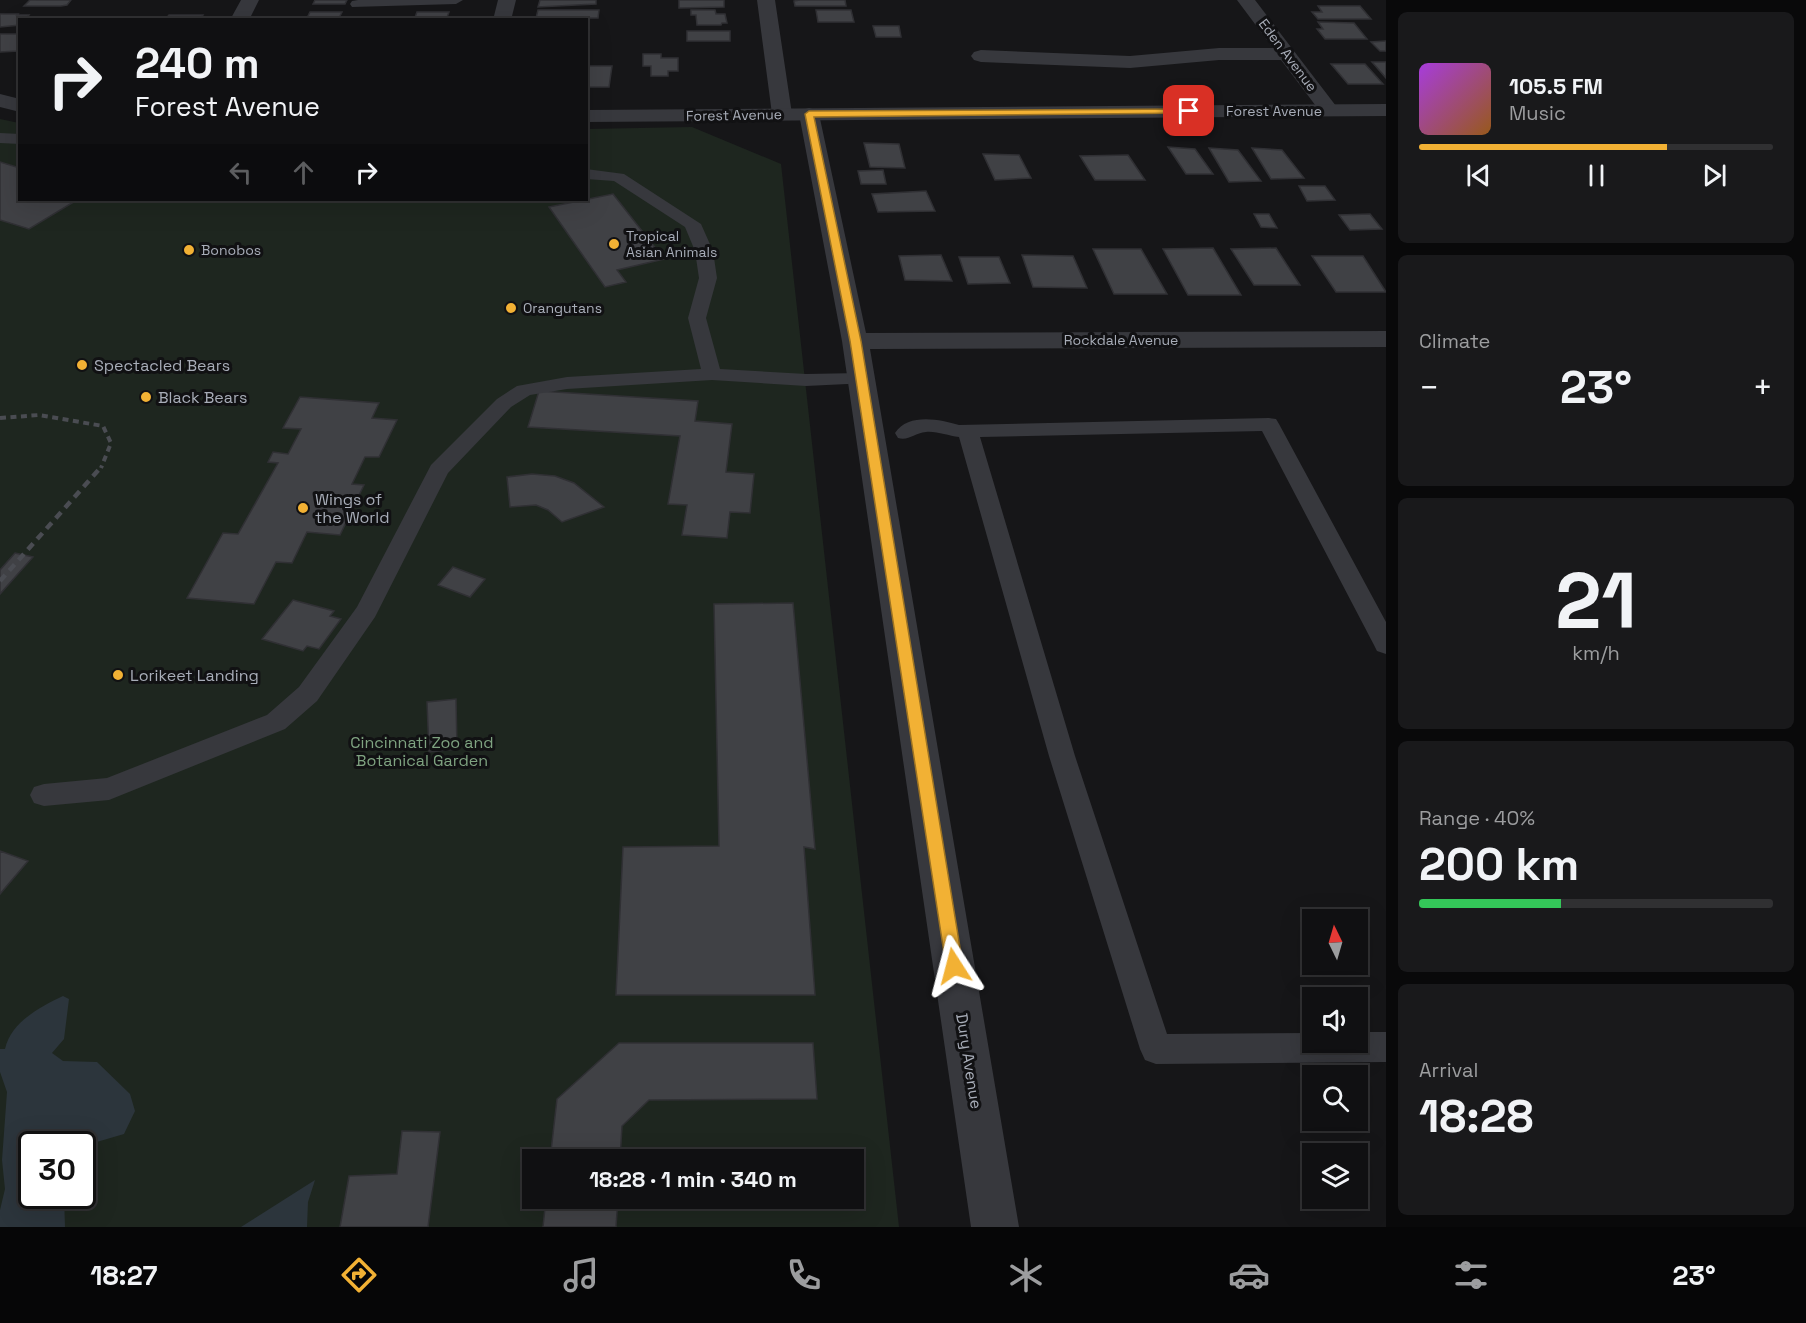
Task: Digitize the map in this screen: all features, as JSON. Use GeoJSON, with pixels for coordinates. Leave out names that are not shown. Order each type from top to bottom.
{"type":"FeatureCollection","features":[{"type":"Feature","properties":{"kind":"street"},"geometry":{"type":"LineString","coordinates":[[240,18],[250,0]]}},
{"type":"Feature","properties":{"kind":"street"},"geometry":{"type":"LineString","coordinates":[[502,18],[507,0]]}},
{"type":"Feature","properties":{"kind":"street","name":"Dury Avenue"},"geometry":{"type":"LineString","coordinates":[[766,0],[855,341],[994,1227]]}},
{"type":"Feature","properties":{"kind":"street","name":"Eden Avenue"},"geometry":{"type":"LineString","coordinates":[[1246,0],[1329,110]]}},
{"type":"Feature","properties":{"kind":"street"},"geometry":{"type":"LineString","coordinates":[[981,56],[1131,62],[1219,54],[1286,54]]}},
{"type":"Feature","properties":{"kind":"street"},"geometry":{"type":"LineString","coordinates":[[0,100],[18,105]]}},
{"type":"Feature","properties":{"kind":"street","name":"Forest Avenue"},"geometry":{"type":"LineString","coordinates":[[588,116],[1386,110]]}},
{"type":"Feature","properties":{"kind":"street","name":"Rockdale Avenue"},"geometry":{"type":"LineString","coordinates":[[855,341],[1386,339]]}},
{"type":"Feature","properties":{"kind":"lane"},"geometry":{"type":"LineString","coordinates":[[357,4],[456,0]]}},
{"type":"Feature","properties":{"kind":"lane"},"geometry":{"type":"LineString","coordinates":[[0,138],[18,139]]}},
{"type":"Feature","properties":{"kind":"lane"},"geometry":{"type":"LineString","coordinates":[[588,174],[618,177],[692,224],[704,251],[708,278],[697,318],[712,374]]}},
{"type":"Feature","properties":{"kind":"lane"},"geometry":{"type":"LineString","coordinates":[[44,795],[109,789],[276,722],[308,694],[367,611],[439,470],[504,403],[524,390],[567,383],[712,374],[806,380],[861,379]]}},
{"type":"Feature","properties":{"kind":"lane"},"geometry":{"type":"LineString","coordinates":[[870,433],[905,434],[917,438],[948,438],[963,431],[1269,424],[1386,645]]}},
{"type":"Feature","properties":{"kind":"lane"},"geometry":{"type":"LineString","coordinates":[[963,431],[1062,756],[1155,1049],[1386,1047]]}},
{"type":"Feature","properties":{"kind":"green space","name":"Cincinnati Zoo and Botanical Garden"},"geometry":{"type":"Polygon","coordinates":[[[0,119],[18,123],[18,201],[588,201],[588,129],[692,127],[781,164],[899,1227],[0,1227],[0,119]]]}},
{"type":"Feature","properties":{"kind":"shaded area"},"geometry":{"type":"Polygon","coordinates":[[[63,996],[69,999],[64,1039],[52,1053],[63,1061],[97,1062],[130,1094],[135,1111],[124,1134],[96,1142],[96,1131],[18,1131],[18,1209],[64,1209],[65,1227],[0,1227],[0,1210],[5,1189],[2,1160],[7,1092],[0,1072],[0,1049],[5,1049],[8,1039],[20,1023],[45,1005],[63,996]]]}},
{"type":"Feature","properties":{"kind":"shaded area"},"geometry":{"type":"Polygon","coordinates":[[[315,1180],[308,1202],[307,1227],[241,1227],[315,1180]]]}},
{"type":"Feature","properties":{"kind":"building"},"geometry":{"type":"Polygon","coordinates":[[[30,0],[71,0],[67,5],[61,6],[24,6],[30,0]]]}},
{"type":"Feature","properties":{"kind":"building"},"geometry":{"type":"Polygon","coordinates":[[[315,0],[347,0],[345,4],[313,4],[315,0]]]}},
{"type":"Feature","properties":{"kind":"building"},"geometry":{"type":"Polygon","coordinates":[[[540,0],[596,0],[596,4],[538,7],[540,0]]]}},
{"type":"Feature","properties":{"kind":"building"},"geometry":{"type":"Polygon","coordinates":[[[679,0],[724,0],[724,7],[679,8],[679,0]]]}},
{"type":"Feature","properties":{"kind":"building"},"geometry":{"type":"Polygon","coordinates":[[[845,0],[846,6],[795,6],[794,1],[845,0]]]}},
{"type":"Feature","properties":{"kind":"building"},"geometry":{"type":"Polygon","coordinates":[[[1318,6],[1360,6],[1371,19],[1318,19],[1312,12],[1322,12],[1318,6]]]}},
{"type":"Feature","properties":{"kind":"building"},"geometry":{"type":"Polygon","coordinates":[[[538,10],[599,10],[598,18],[536,18],[538,10]]]}},
{"type":"Feature","properties":{"kind":"building"},"geometry":{"type":"Polygon","coordinates":[[[691,10],[715,10],[716,14],[725,14],[727,23],[697,25],[696,15],[691,15],[691,10]]]}},
{"type":"Feature","properties":{"kind":"building"},"geometry":{"type":"Polygon","coordinates":[[[816,10],[851,10],[854,22],[818,22],[816,10]]]}},
{"type":"Feature","properties":{"kind":"building"},"geometry":{"type":"Polygon","coordinates":[[[310,12],[342,12],[339,18],[307,18],[310,12]]]}},
{"type":"Feature","properties":{"kind":"building"},"geometry":{"type":"Polygon","coordinates":[[[417,12],[449,12],[447,18],[415,18],[417,12]]]}},
{"type":"Feature","properties":{"kind":"building"},"geometry":{"type":"Polygon","coordinates":[[[0,14],[29,15],[27,18],[18,18],[18,25],[0,27],[0,14]]]}},
{"type":"Feature","properties":{"kind":"building"},"geometry":{"type":"Polygon","coordinates":[[[169,15],[203,15],[201,18],[167,18],[169,15]]]}},
{"type":"Feature","properties":{"kind":"building"},"geometry":{"type":"Polygon","coordinates":[[[1318,22],[1354,23],[1367,39],[1325,39],[1317,29],[1323,29],[1318,22]]]}},
{"type":"Feature","properties":{"kind":"building"},"geometry":{"type":"Polygon","coordinates":[[[873,26],[899,26],[901,37],[876,37],[873,26]]]}},
{"type":"Feature","properties":{"kind":"building"},"geometry":{"type":"Polygon","coordinates":[[[687,31],[730,31],[730,41],[687,41],[687,31]]]}},
{"type":"Feature","properties":{"kind":"building"},"geometry":{"type":"Polygon","coordinates":[[[0,34],[18,34],[18,51],[0,52],[0,34]]]}},
{"type":"Feature","properties":{"kind":"building"},"geometry":{"type":"Polygon","coordinates":[[[1386,41],[1386,51],[1380,51],[1371,42],[1386,41]]]}},
{"type":"Feature","properties":{"kind":"building"},"geometry":{"type":"Polygon","coordinates":[[[643,54],[661,54],[661,58],[678,58],[678,71],[668,71],[668,76],[651,76],[651,66],[643,66],[643,54]]]}},
{"type":"Feature","properties":{"kind":"building"},"geometry":{"type":"Polygon","coordinates":[[[1372,62],[1386,62],[1386,78],[1372,62]]]}},
{"type":"Feature","properties":{"kind":"building"},"geometry":{"type":"Polygon","coordinates":[[[1331,64],[1365,64],[1383,84],[1348,84],[1331,64]]]}},
{"type":"Feature","properties":{"kind":"building"},"geometry":{"type":"Polygon","coordinates":[[[588,66],[612,66],[609,87],[588,87],[588,66]]]}},
{"type":"Feature","properties":{"kind":"building"},"geometry":{"type":"Polygon","coordinates":[[[864,143],[899,144],[905,168],[870,167],[864,143]]]}},
{"type":"Feature","properties":{"kind":"building"},"geometry":{"type":"Polygon","coordinates":[[[1168,147],[1195,149],[1213,174],[1186,174],[1168,147]]]}},
{"type":"Feature","properties":{"kind":"building"},"geometry":{"type":"Polygon","coordinates":[[[1209,148],[1238,150],[1261,181],[1229,182],[1209,148]]]}},
{"type":"Feature","properties":{"kind":"building"},"geometry":{"type":"Polygon","coordinates":[[[1252,148],[1282,150],[1304,178],[1271,179],[1252,148]]]}},
{"type":"Feature","properties":{"kind":"building"},"geometry":{"type":"Polygon","coordinates":[[[983,154],[1019,155],[1031,178],[995,180],[983,154]]]}},
{"type":"Feature","properties":{"kind":"building"},"geometry":{"type":"Polygon","coordinates":[[[1128,155],[1145,180],[1095,180],[1080,156],[1128,155]]]}},
{"type":"Feature","properties":{"kind":"building"},"geometry":{"type":"Polygon","coordinates":[[[0,162],[18,167],[18,201],[75,201],[29,229],[0,220],[0,162]]]}},
{"type":"Feature","properties":{"kind":"building"},"geometry":{"type":"Polygon","coordinates":[[[883,170],[886,184],[861,184],[858,171],[883,170]]]}},
{"type":"Feature","properties":{"kind":"building"},"geometry":{"type":"Polygon","coordinates":[[[1299,186],[1325,186],[1335,200],[1307,201],[1299,186]]]}},
{"type":"Feature","properties":{"kind":"building"},"geometry":{"type":"Polygon","coordinates":[[[926,191],[935,211],[878,212],[872,194],[926,191]]]}},
{"type":"Feature","properties":{"kind":"building","name":"Tropical Asian Animals"},"geometry":{"type":"Polygon","coordinates":[[[613,194],[664,259],[617,270],[626,282],[605,287],[549,207],[588,201],[588,199],[613,194]]]}},
{"type":"Feature","properties":{"kind":"building"},"geometry":{"type":"Polygon","coordinates":[[[1254,214],[1269,214],[1277,228],[1261,227],[1254,214]]]}},
{"type":"Feature","properties":{"kind":"building"},"geometry":{"type":"Polygon","coordinates":[[[1370,214],[1382,229],[1350,230],[1339,215],[1370,214]]]}},
{"type":"Feature","properties":{"kind":"building"},"geometry":{"type":"Polygon","coordinates":[[[1213,248],[1241,295],[1188,295],[1163,249],[1213,248]]]}},
{"type":"Feature","properties":{"kind":"building"},"geometry":{"type":"Polygon","coordinates":[[[1276,248],[1300,285],[1254,285],[1231,249],[1276,248]]]}},
{"type":"Feature","properties":{"kind":"building"},"geometry":{"type":"Polygon","coordinates":[[[1093,249],[1141,249],[1167,294],[1114,294],[1093,249]]]}},
{"type":"Feature","properties":{"kind":"building"},"geometry":{"type":"Polygon","coordinates":[[[941,255],[952,281],[905,280],[899,256],[941,255]]]}},
{"type":"Feature","properties":{"kind":"building"},"geometry":{"type":"Polygon","coordinates":[[[1022,255],[1073,256],[1087,288],[1033,287],[1022,255]]]}},
{"type":"Feature","properties":{"kind":"building"},"geometry":{"type":"Polygon","coordinates":[[[1312,256],[1363,256],[1386,292],[1336,292],[1312,256]]]}},
{"type":"Feature","properties":{"kind":"building"},"geometry":{"type":"Polygon","coordinates":[[[959,257],[999,257],[1010,283],[968,284],[959,257]]]}},
{"type":"Feature","properties":{"kind":"building"},"geometry":{"type":"Polygon","coordinates":[[[539,391],[698,401],[695,421],[732,424],[726,472],[754,474],[750,513],[730,512],[727,538],[682,535],[687,505],[668,504],[680,436],[528,427],[539,391]]]}},
{"type":"Feature","properties":{"kind":"building","name":"Wings of the World"},"geometry":{"type":"Polygon","coordinates":[[[300,397],[379,403],[372,418],[397,420],[379,457],[365,457],[352,484],[364,485],[340,535],[307,532],[292,563],[276,562],[254,604],[187,598],[223,533],[238,534],[278,463],[268,462],[273,452],[288,454],[301,429],[283,428],[300,397]]]}},
{"type":"Feature","properties":{"kind":"building"},"geometry":{"type":"Polygon","coordinates":[[[532,474],[555,476],[574,483],[604,507],[562,522],[548,510],[536,505],[510,507],[507,477],[532,474]]]}},
{"type":"Feature","properties":{"kind":"building"},"geometry":{"type":"Polygon","coordinates":[[[15,553],[33,557],[0,594],[0,570],[15,553]]]}},
{"type":"Feature","properties":{"kind":"building"},"geometry":{"type":"Polygon","coordinates":[[[453,567],[485,579],[470,597],[438,585],[453,567]]]}},
{"type":"Feature","properties":{"kind":"building"},"geometry":{"type":"Polygon","coordinates":[[[293,600],[334,611],[330,616],[341,619],[319,649],[307,646],[303,651],[262,639],[293,600]]]}},
{"type":"Feature","properties":{"kind":"building"},"geometry":{"type":"Polygon","coordinates":[[[793,603],[815,849],[804,847],[815,995],[616,995],[623,847],[719,846],[714,604],[793,603]]]}},
{"type":"Feature","properties":{"kind":"building"},"geometry":{"type":"Polygon","coordinates":[[[456,699],[457,749],[429,752],[427,702],[456,699]]]}},
{"type":"Feature","properties":{"kind":"building"},"geometry":{"type":"Polygon","coordinates":[[[0,851],[28,861],[0,894],[0,851]]]}},
{"type":"Feature","properties":{"kind":"building"},"geometry":{"type":"Polygon","coordinates":[[[619,1043],[813,1043],[817,1099],[649,1100],[622,1126],[621,1149],[551,1149],[557,1099],[619,1043]]]}},
{"type":"Feature","properties":{"kind":"building"},"geometry":{"type":"Polygon","coordinates":[[[402,1131],[440,1132],[428,1227],[340,1227],[349,1176],[397,1174],[402,1131]]]}},
{"type":"Feature","properties":{"kind":"building"},"geometry":{"type":"Polygon","coordinates":[[[545,1209],[617,1209],[616,1227],[543,1227],[545,1209]]]}},
{"type":"Feature","properties":{"kind":"railway"},"geometry":{"type":"LineString","coordinates":[[0,418],[39,415],[103,426],[111,443],[102,466]]}},
{"type":"Feature","properties":{"kind":"railway"},"geometry":{"type":"LineString","coordinates":[[0,581],[102,466]]}},
{"type":"Feature","properties":{"kind":"place","name":"Tropical Asian Animals"},"geometry":{"type":"Point","coordinates":[614,244]}},
{"type":"Feature","properties":{"kind":"place","name":"Bonobos"},"geometry":{"type":"Point","coordinates":[189,250]}},
{"type":"Feature","properties":{"kind":"place","name":"Orangutans"},"geometry":{"type":"Point","coordinates":[511,308]}},
{"type":"Feature","properties":{"kind":"place","name":"Spectacled Bears"},"geometry":{"type":"Point","coordinates":[82,365]}},
{"type":"Feature","properties":{"kind":"place","name":"Black Bears"},"geometry":{"type":"Point","coordinates":[146,397]}},
{"type":"Feature","properties":{"kind":"place","name":"Wings of the World"},"geometry":{"type":"Point","coordinates":[303,508]}},
{"type":"Feature","properties":{"kind":"place","name":"Lorikeet Landing"},"geometry":{"type":"Point","coordinates":[118,675]}},
{"type":"Feature","properties":{"kind":"route"},"geometry":{"type":"LineString","coordinates":[[954,966],[855,341],[809,114],[1189,111]]}}]}
